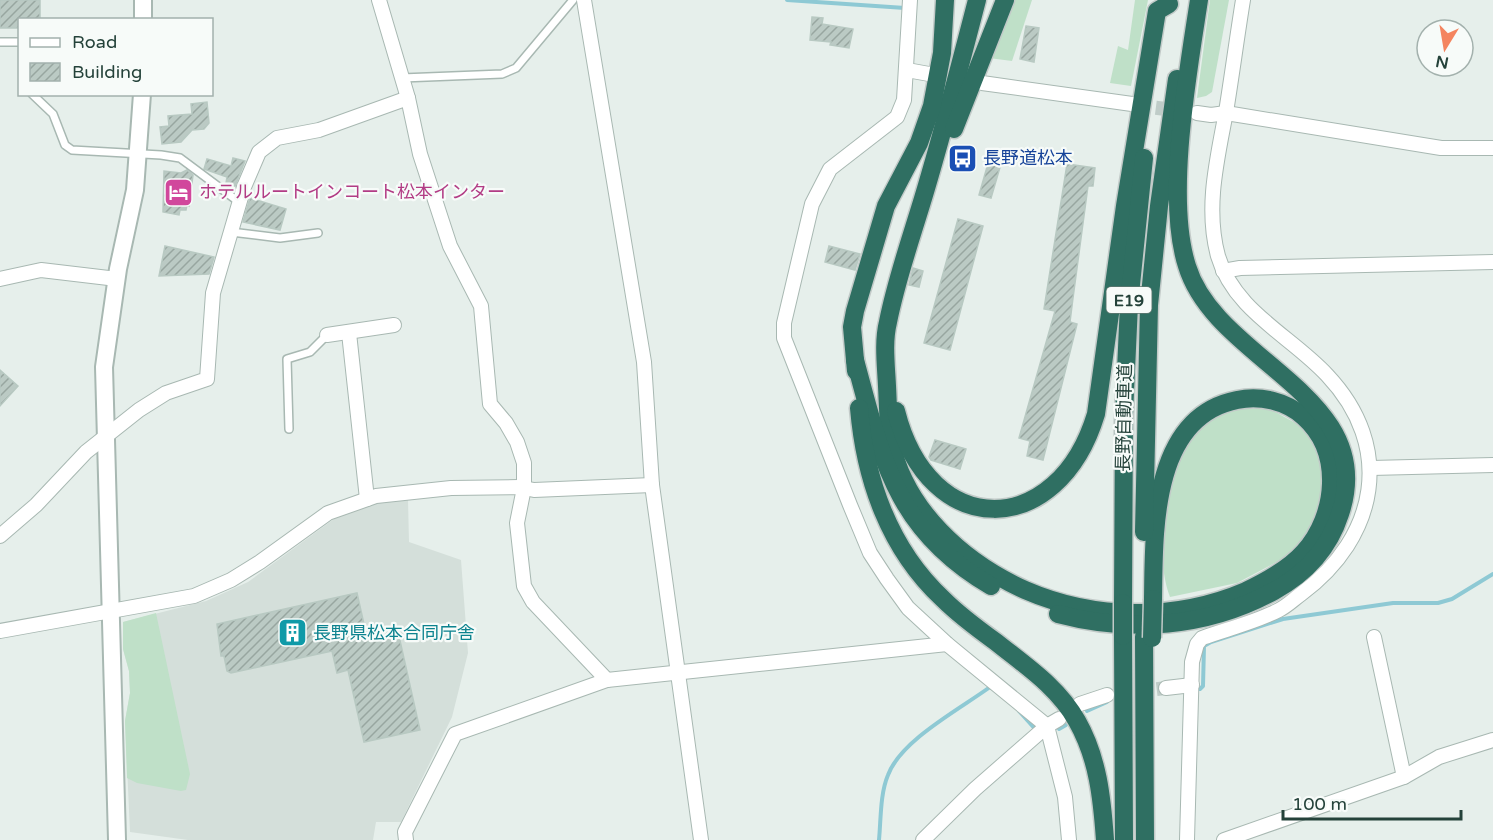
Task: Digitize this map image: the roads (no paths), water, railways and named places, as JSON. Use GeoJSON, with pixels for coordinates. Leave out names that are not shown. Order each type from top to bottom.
{"type":"FeatureCollection","features":[{"type":"Feature","properties":{"kind":"highway"},"geometry":{"type":"LineString","coordinates":[[937,0],[942,53]]}},
{"type":"Feature","properties":{"kind":"highway"},"geometry":{"type":"LineString","coordinates":[[945,0],[942,53],[937,87],[926,125],[886,206],[852,327],[865,458],[888,522],[912,562],[943,599],[1045,680],[1076,719],[1087,739],[1097,771],[1105,840]]}},
{"type":"Feature","properties":{"kind":"highway"},"geometry":{"type":"LineString","coordinates":[[977,0],[888,321],[886,347],[892,445],[905,480],[926,515],[956,546],[992,573],[1034,594],[1085,608],[1134,613],[1189,609],[1258,585],[1305,551],[1322,525],[1329,504],[1331,482],[1327,452],[1312,426],[1302,415],[1278,402],[1253,398],[1240,399],[1217,407],[1185,434],[1170,459],[1159,495],[1148,600]]}},
{"type":"Feature","properties":{"kind":"highway"},"geometry":{"type":"LineString","coordinates":[[918,215],[1005,0]]}},
{"type":"Feature","properties":{"kind":"highway","name":"長野自動車道"},"geometry":{"type":"LineString","coordinates":[[1145,837],[1149,305],[1167,140],[1190,0]]}},
{"type":"Feature","properties":{"kind":"highway"},"geometry":{"type":"LineString","coordinates":[[855,360],[880,451],[904,505],[916,523],[947,555],[967,572],[1009,596],[1085,621],[1133,626],[1166,624],[1214,616],[1240,608],[1282,587],[1315,560],[1328,542],[1342,508],[1345,472],[1342,452],[1334,431],[1307,395],[1230,333],[1211,312],[1187,267],[1181,244],[1178,213],[1180,156],[1199,0]]}},
{"type":"Feature","properties":{"kind":"highway"},"geometry":{"type":"LineString","coordinates":[[886,347],[892,395],[903,433],[918,464],[942,490],[973,506],[1006,508],[1036,498],[1050,490],[1068,472],[1083,450],[1096,414],[1147,62],[1157,11],[1169,2]]}},
{"type":"Feature","properties":{"kind":"highway","name":"長野自動車道"},"geometry":{"type":"LineString","coordinates":[[1124,840],[1124,414],[1129,304],[1145,144],[1169,2]]}},
{"type":"Feature","properties":{"kind":"street"},"geometry":{"type":"LineString","coordinates":[[143,0],[143,18]]}},
{"type":"Feature","properties":{"kind":"street"},"geometry":{"type":"LineString","coordinates":[[379,0],[408,98],[420,154],[450,246],[481,306],[490,404],[506,423],[517,442],[524,463],[524,488],[517,523],[524,586],[533,602],[607,680]]}},
{"type":"Feature","properties":{"kind":"street"},"geometry":{"type":"LineString","coordinates":[[584,0],[644,362],[652,485],[700,840]]}},
{"type":"Feature","properties":{"kind":"street"},"geometry":{"type":"LineString","coordinates":[[910,0],[904,100],[897,117],[830,169],[819,186],[812,204],[784,323],[784,338],[870,553],[908,608],[947,644],[1053,722],[1065,797],[1069,840]]}},
{"type":"Feature","properties":{"kind":"street"},"geometry":{"type":"LineString","coordinates":[[1187,840],[1192,662],[1197,644],[1202,638],[1280,610],[1309,588],[1343,554],[1360,525],[1371,468],[1366,441],[1354,408],[1327,374],[1258,315],[1234,291],[1223,271],[1214,232],[1212,202],[1215,170],[1243,0]]}},
{"type":"Feature","properties":{"kind":"street"},"geometry":{"type":"LineString","coordinates":[[907,70],[929,74]]}},
{"type":"Feature","properties":{"kind":"street"},"geometry":{"type":"LineString","coordinates":[[982,83],[1132,105]]}},
{"type":"Feature","properties":{"kind":"street"},"geometry":{"type":"LineString","coordinates":[[117,840],[105,367],[117,279],[128,230],[139,155],[142,96]]}},
{"type":"Feature","properties":{"kind":"street"},"geometry":{"type":"LineString","coordinates":[[0,536],[36,505],[86,452],[152,401],[207,379],[213,293],[239,202],[256,157],[268,143],[286,136],[319,130],[408,98]]}},
{"type":"Feature","properties":{"kind":"street"},"geometry":{"type":"LineString","coordinates":[[1197,113],[1211,115],[1226,113],[1441,148],[1493,148]]}},
{"type":"Feature","properties":{"kind":"street"},"geometry":{"type":"LineString","coordinates":[[1223,271],[1240,268],[1493,262]]}},
{"type":"Feature","properties":{"kind":"street"},"geometry":{"type":"LineString","coordinates":[[0,279],[41,270],[117,279]]}},
{"type":"Feature","properties":{"kind":"street"},"geometry":{"type":"LineString","coordinates":[[327,335],[394,325]]}},
{"type":"Feature","properties":{"kind":"street"},"geometry":{"type":"LineString","coordinates":[[349,333],[367,499]]}},
{"type":"Feature","properties":{"kind":"street"},"geometry":{"type":"LineString","coordinates":[[1371,468],[1493,465]]}},
{"type":"Feature","properties":{"kind":"street"},"geometry":{"type":"LineString","coordinates":[[0,631],[194,596],[231,580],[301,535],[328,513],[367,499],[451,488],[652,485]]}},
{"type":"Feature","properties":{"kind":"street"},"geometry":{"type":"LineString","coordinates":[[1374,637],[1404,777]]}},
{"type":"Feature","properties":{"kind":"street"},"geometry":{"type":"LineString","coordinates":[[406,840],[405,832],[455,734],[607,680],[947,644]]}},
{"type":"Feature","properties":{"kind":"street"},"geometry":{"type":"LineString","coordinates":[[1166,688],[1192,685]]}},
{"type":"Feature","properties":{"kind":"street"},"geometry":{"type":"LineString","coordinates":[[1080,704],[1107,695]]}},
{"type":"Feature","properties":{"kind":"street"},"geometry":{"type":"LineString","coordinates":[[923,840],[975,789],[1053,722]]}},
{"type":"Feature","properties":{"kind":"street"},"geometry":{"type":"LineString","coordinates":[[1224,840],[1404,777],[1439,757],[1493,740]]}},
{"type":"Feature","properties":{"kind":"lane"},"geometry":{"type":"LineString","coordinates":[[402,78],[502,74],[516,69],[573,0]]}},
{"type":"Feature","properties":{"kind":"lane"},"geometry":{"type":"LineString","coordinates":[[0,42],[18,42]]}},
{"type":"Feature","properties":{"kind":"lane"},"geometry":{"type":"LineString","coordinates":[[35,96],[53,114],[65,145],[72,150],[180,158],[239,202]]}},
{"type":"Feature","properties":{"kind":"lane"},"geometry":{"type":"LineString","coordinates":[[231,232],[280,238],[318,233]]}},
{"type":"Feature","properties":{"kind":"lane"},"geometry":{"type":"LineString","coordinates":[[289,429],[287,359],[310,352],[327,335]]}},
{"type":"Feature","properties":{"kind":"waterway"},"geometry":{"type":"LineString","coordinates":[[787,0],[905,8]]}},
{"type":"Feature","properties":{"kind":"waterway"},"geometry":{"type":"LineString","coordinates":[[1200,689],[1203,686],[1204,646],[1211,642],[1283,619],[1393,603],[1438,603],[1452,599],[1493,574]]}},
{"type":"Feature","properties":{"kind":"waterway"},"geometry":{"type":"LineString","coordinates":[[879,840],[884,790],[895,762],[905,750],[933,726],[990,687],[992,688]]}},
{"type":"Feature","properties":{"kind":"waterway"},"geometry":{"type":"LineString","coordinates":[[1087,711],[1107,702]]}},
{"type":"Feature","properties":{"kind":"waterway"},"geometry":{"type":"LineString","coordinates":[[1019,711],[1036,730]]}},
{"type":"Feature","properties":{"kind":"waterway"},"geometry":{"type":"LineString","coordinates":[[1059,729],[1066,725]]}},
{"type":"Feature","properties":{"kind":"tunnel"},"geometry":{"type":"LineString","coordinates":[[1135,105],[1181,111]]}},
{"type":"Feature","properties":{"kind":"tunnel"},"geometry":{"type":"LineString","coordinates":[[1115,694],[1166,688]]}},
{"type":"Feature","properties":{"kind":"place","name":"長野道松本"},"geometry":{"type":"Point","coordinates":[962,158]}},
{"type":"Feature","properties":{"kind":"place","name":"ホテルルートインコート松本インター"},"geometry":{"type":"Point","coordinates":[178,192]}},
{"type":"Feature","properties":{"kind":"place","name":"長野県松本合同庁舎"},"geometry":{"type":"Point","coordinates":[292,633]}}]}
